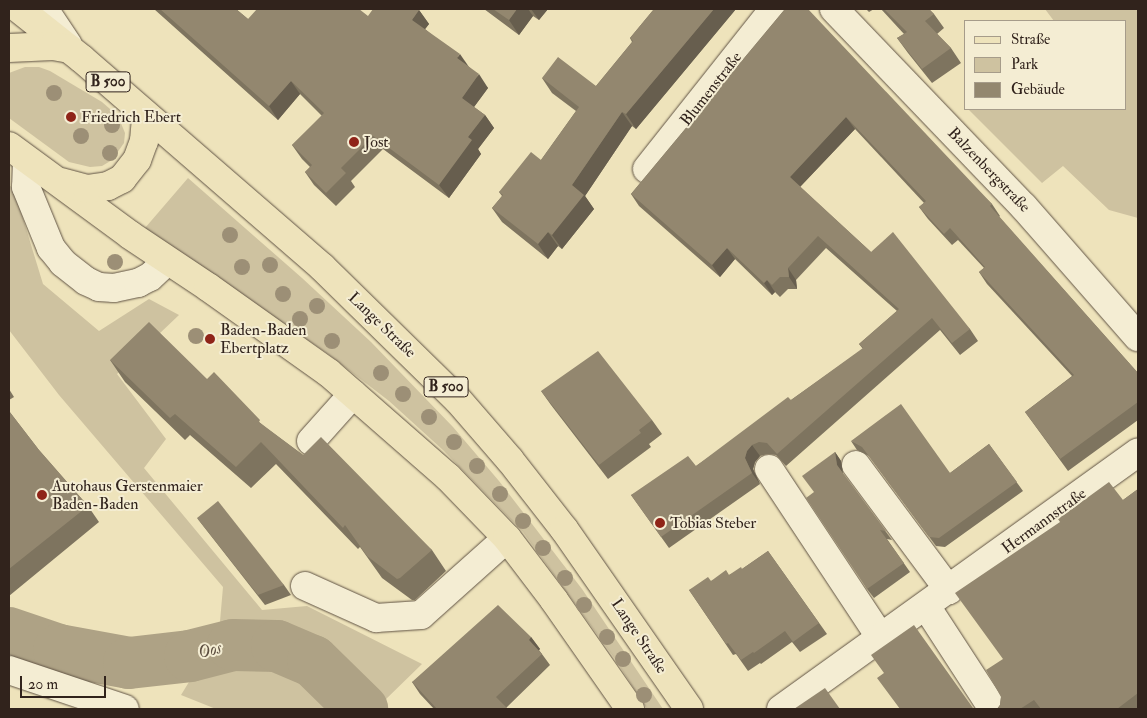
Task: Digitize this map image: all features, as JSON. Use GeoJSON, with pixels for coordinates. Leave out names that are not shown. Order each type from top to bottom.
{"type":"FeatureCollection","features":[{"type":"Feature","properties":{"kind":"main road","name":"B 500"},"geometry":{"type":"LineString","coordinates":[[19,9],[70,49]]}},
{"type":"Feature","properties":{"kind":"main road"},"geometry":{"type":"LineString","coordinates":[[10,48],[53,46],[70,49]]}},
{"type":"Feature","properties":{"kind":"main road","name":"Lange Straße"},"geometry":{"type":"LineString","coordinates":[[70,49],[322,267],[458,400],[510,460],[564,529],[689,709]]}},
{"type":"Feature","properties":{"kind":"main road"},"geometry":{"type":"LineString","coordinates":[[54,180],[87,189],[108,186],[122,179],[137,160],[144,142],[146,116]]}},
{"type":"Feature","properties":{"kind":"main road"},"geometry":{"type":"LineString","coordinates":[[18,154],[167,261],[329,373],[448,477],[507,538],[554,600],[630,709]]}},
{"type":"Feature","properties":{"kind":"street","name":"Lange Straße"},"geometry":{"type":"LineString","coordinates":[[44,9],[70,49]]}},
{"type":"Feature","properties":{"kind":"street","name":"Blumenstraße"},"geometry":{"type":"LineString","coordinates":[[647,169],[774,9]]}},
{"type":"Feature","properties":{"kind":"street","name":"Balzenbergstraße"},"geometry":{"type":"LineString","coordinates":[[834,9],[1024,207],[1138,337]]}},
{"type":"Feature","properties":{"kind":"street"},"geometry":{"type":"LineString","coordinates":[[18,154],[26,187],[51,248],[63,263],[86,281],[99,286],[114,288],[138,283],[150,277],[167,261]]}},
{"type":"Feature","properties":{"kind":"street"},"geometry":{"type":"LineString","coordinates":[[311,441],[353,394]]}},
{"type":"Feature","properties":{"kind":"street","name":"Hermannstraße"},"geometry":{"type":"LineString","coordinates":[[781,709],[949,590],[1138,452]]}},
{"type":"Feature","properties":{"kind":"street"},"geometry":{"type":"LineString","coordinates":[[856,465],[949,590]]}},
{"type":"Feature","properties":{"kind":"street"},"geometry":{"type":"LineString","coordinates":[[769,469],[881,638]]}},
{"type":"Feature","properties":{"kind":"street"},"geometry":{"type":"LineString","coordinates":[[305,586],[376,618],[422,615],[507,538]]}},
{"type":"Feature","properties":{"kind":"street"},"geometry":{"type":"LineString","coordinates":[[926,606],[993,709]]}},
{"type":"Feature","properties":{"kind":"street"},"geometry":{"type":"LineString","coordinates":[[9,670],[125,709]]}},
{"type":"Feature","properties":{"kind":"green space"},"geometry":{"type":"Polygon","coordinates":[[[1045,9],[1138,9],[1138,218],[1109,210],[1063,166],[1042,183],[969,110],[1127,110],[1127,20],[1053,20],[1045,9]]]}},
{"type":"Feature","properties":{"kind":"green space"},"geometry":{"type":"Polygon","coordinates":[[[25,67],[39,67],[50,71],[102,102],[118,116],[125,133],[124,143],[112,160],[102,166],[90,167],[69,162],[9,118],[9,73],[25,67]]]}},
{"type":"Feature","properties":{"kind":"green space"},"geometry":{"type":"Polygon","coordinates":[[[188,178],[302,278],[371,342],[453,427],[499,481],[582,589],[663,709],[647,709],[615,659],[523,532],[443,450],[389,401],[328,354],[145,228],[188,178]]]}},
{"type":"Feature","properties":{"kind":"green space"},"geometry":{"type":"Polygon","coordinates":[[[9,185],[14,189],[43,284],[99,331],[149,299],[179,315],[117,374],[166,439],[144,468],[262,610],[307,606],[422,664],[383,702],[389,709],[216,709],[181,695],[219,633],[223,587],[59,395],[9,330],[9,185]]]}},
{"type":"Feature","properties":{"kind":"building"},"geometry":{"type":"Polygon","coordinates":[[[160,9],[236,9],[248,19],[257,9],[359,9],[368,16],[373,9],[417,9],[419,10],[412,20],[460,54],[457,58],[479,74],[462,98],[485,115],[468,137],[472,140],[439,185],[373,136],[341,168],[346,173],[326,193],[305,172],[312,165],[292,145],[324,113],[291,81],[269,106],[160,9]]]}},
{"type":"Feature","properties":{"kind":"building"},"geometry":{"type":"Polygon","coordinates":[[[493,9],[517,9],[509,20],[493,9]]]}},
{"type":"Feature","properties":{"kind":"building"},"geometry":{"type":"Polygon","coordinates":[[[654,9],[714,9],[626,114],[622,112],[572,185],[584,195],[552,235],[548,232],[538,244],[492,208],[503,195],[499,192],[531,152],[541,160],[579,107],[542,78],[558,57],[596,86],[633,41],[630,38],[654,9]]]}},
{"type":"Feature","properties":{"kind":"building"},"geometry":{"type":"Polygon","coordinates":[[[785,9],[808,9],[992,204],[990,206],[1138,373],[1138,402],[1060,459],[1025,412],[1074,375],[979,272],[985,267],[950,228],[944,234],[919,207],[926,201],[846,117],[790,177],[871,252],[893,232],[970,329],[952,343],[932,318],[777,454],[767,443],[759,442],[752,445],[747,451],[745,458],[752,473],[661,537],[631,495],[688,456],[696,466],[788,397],[791,400],[863,348],[859,344],[899,309],[818,236],[788,268],[789,277],[780,277],[772,285],[767,280],[764,283],[727,248],[712,265],[631,194],[785,9]]]}},
{"type":"Feature","properties":{"kind":"building"},"geometry":{"type":"Polygon","coordinates":[[[884,9],[929,9],[934,14],[925,21],[951,48],[922,69],[897,38],[907,32],[884,9]]]}},
{"type":"Feature","properties":{"kind":"building"},"geometry":{"type":"Polygon","coordinates":[[[149,322],[207,379],[214,372],[260,420],[259,422],[303,455],[321,437],[432,550],[397,579],[367,556],[345,525],[343,528],[261,442],[236,467],[175,414],[170,418],[110,360],[149,322]]]}},
{"type":"Feature","properties":{"kind":"building"},"geometry":{"type":"Polygon","coordinates":[[[598,351],[652,420],[639,430],[641,433],[599,465],[541,391],[598,351]]]}},
{"type":"Feature","properties":{"kind":"building"},"geometry":{"type":"Polygon","coordinates":[[[901,404],[950,473],[989,444],[1017,482],[939,538],[929,537],[862,447],[851,441],[901,404]]]}},
{"type":"Feature","properties":{"kind":"building","name":"Autohaus Gerstenmaier Baden-Baden"},"geometry":{"type":"Polygon","coordinates":[[[9,411],[39,450],[88,506],[9,569],[9,411]]]}},
{"type":"Feature","properties":{"kind":"building"},"geometry":{"type":"Polygon","coordinates":[[[835,452],[837,465],[886,531],[880,530],[904,563],[867,589],[806,498],[814,492],[802,476],[835,452]]]}},
{"type":"Feature","properties":{"kind":"building"},"geometry":{"type":"Polygon","coordinates":[[[1109,482],[1123,500],[1138,489],[1138,693],[1117,709],[1041,709],[1034,700],[1020,709],[997,709],[1000,705],[1001,697],[986,670],[1003,659],[955,593],[1060,522],[1058,519],[1109,482]]]}},
{"type":"Feature","properties":{"kind":"building"},"geometry":{"type":"Polygon","coordinates":[[[218,501],[284,585],[258,595],[197,518],[218,501]]]}},
{"type":"Feature","properties":{"kind":"building"},"geometry":{"type":"Polygon","coordinates":[[[768,551],[819,623],[793,642],[785,631],[741,660],[728,643],[726,644],[689,590],[708,577],[711,581],[726,570],[729,575],[741,567],[742,569],[768,551]]]}},
{"type":"Feature","properties":{"kind":"building"},"geometry":{"type":"Polygon","coordinates":[[[498,605],[531,637],[529,640],[542,654],[496,697],[508,709],[437,709],[412,682],[498,605]]]}},
{"type":"Feature","properties":{"kind":"building"},"geometry":{"type":"Polygon","coordinates":[[[914,625],[975,709],[900,709],[877,678],[884,673],[871,655],[914,625]]]}},
{"type":"Feature","properties":{"kind":"building"},"geometry":{"type":"Polygon","coordinates":[[[825,688],[840,709],[794,709],[825,688]]]}},
{"type":"Feature","properties":{"kind":"waterway","name":"Oos"},"geometry":{"type":"LineString","coordinates":[[9,633],[59,650],[129,663],[190,656],[233,645],[277,646],[313,661],[362,709]]}},
{"type":"Feature","properties":{"kind":"place","name":"Friedrich Ebert"},"geometry":{"type":"Point","coordinates":[71,117]}},
{"type":"Feature","properties":{"kind":"place","name":"Jost"},"geometry":{"type":"Point","coordinates":[354,142]}},
{"type":"Feature","properties":{"kind":"place","name":"Baden-Baden Ebertplatz"},"geometry":{"type":"Point","coordinates":[210,339]}},
{"type":"Feature","properties":{"kind":"place","name":"Autohaus Gerstenmaier Baden-Baden"},"geometry":{"type":"Point","coordinates":[42,495]}},
{"type":"Feature","properties":{"kind":"place","name":"Tobias Steber"},"geometry":{"type":"Point","coordinates":[660,523]}}]}
